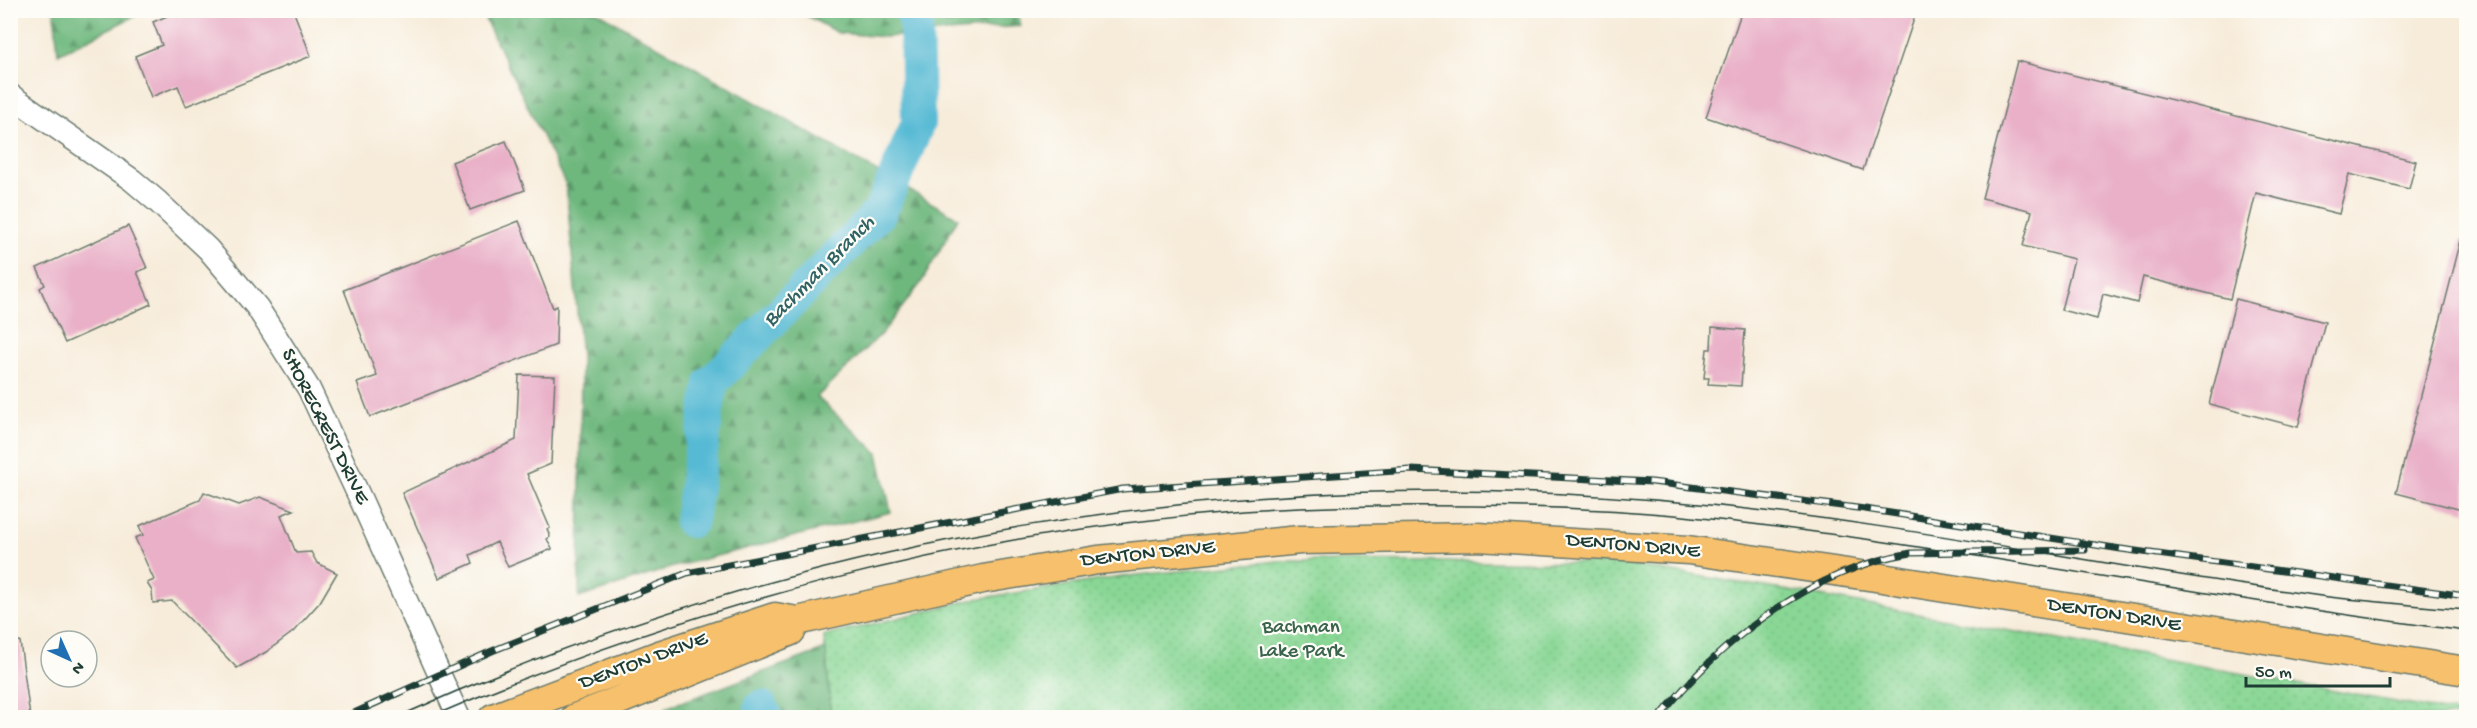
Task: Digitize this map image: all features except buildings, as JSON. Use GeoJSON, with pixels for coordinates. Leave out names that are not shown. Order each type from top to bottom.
{"type":"FeatureCollection","features":[{"type":"Feature","properties":{"kind":"main road","name":"DENTON DRIVE"},"geometry":{"type":"LineString","coordinates":[[493,717],[658,655],[775,617],[797,621],[870,603],[1026,572],[1144,555],[1300,540],[1500,538],[1688,550],[1882,578],[2466,672]]}},
{"type":"Feature","properties":{"kind":"main road","name":"DENTON DRIVE"},"geometry":{"type":"LineString","coordinates":[[575,717],[791,631],[797,621]]}},
{"type":"Feature","properties":{"kind":"street","name":"SHORECREST DRIVE"},"geometry":{"type":"LineString","coordinates":[[10,95],[132,180],[158,202],[208,249],[257,307],[309,389],[459,717]]}},
{"type":"Feature","properties":{"kind":"green space"},"geometry":{"type":"Polygon","coordinates":[[[54,10],[145,10],[145,11],[58,54],[54,10]]]}},
{"type":"Feature","properties":{"kind":"green space"},"geometry":{"type":"Polygon","coordinates":[[[481,11],[596,11],[958,218],[921,283],[882,333],[817,397],[878,453],[891,512],[673,567],[579,598],[581,357],[566,185],[481,11]]]}},
{"type":"Feature","properties":{"kind":"green space"},"geometry":{"type":"Polygon","coordinates":[[[798,11],[1018,11],[1021,26],[885,37],[838,33],[798,11]]]}},
{"type":"Feature","properties":{"kind":"green space","name":"Bachman Lake Park"},"geometry":{"type":"Polygon","coordinates":[[[1279,561],[1618,563],[1826,597],[2466,715],[2466,717],[831,717],[824,636],[975,599],[1128,576],[1279,561]]]}},
{"type":"Feature","properties":{"kind":"green space"},"geometry":{"type":"Polygon","coordinates":[[[826,649],[831,717],[672,717],[665,708],[826,649]]]}},
{"type":"Feature","properties":{"kind":"waterway","name":"Bachman Branch"},"geometry":{"type":"LineString","coordinates":[[691,521],[711,383],[880,212],[918,123],[916,19],[911,10]]}},
{"type":"Feature","properties":{"kind":"waterway","name":"Bachman Branch"},"geometry":{"type":"LineString","coordinates":[[761,707],[766,718]]}},
{"type":"Feature","properties":{"kind":"tram line"},"geometry":{"type":"LineString","coordinates":[[395,718],[549,654],[707,601],[866,558],[1028,525],[1192,504],[1356,493],[1522,492],[1689,503],[1850,522],[2249,586],[2329,597],[2466,610]]}},
{"type":"Feature","properties":{"kind":"tram line"},"geometry":{"type":"LineString","coordinates":[[428,718],[625,641],[827,580],[930,556],[1034,536],[1139,521],[1301,508],[1528,507],[1665,514],[1886,542],[2273,604],[2466,631]]}},
{"type":"Feature","properties":{"kind":"railway"},"geometry":{"type":"LineString","coordinates":[[343,718],[492,651],[687,573],[1123,489],[1411,470],[1652,482],[1865,509],[2121,549],[2466,596]]}},
{"type":"Feature","properties":{"kind":"railway"},"geometry":{"type":"LineString","coordinates":[[1659,718],[1683,689],[1739,636],[1804,592],[1839,575],[1874,562],[1911,553],[2085,550]]}}]}
